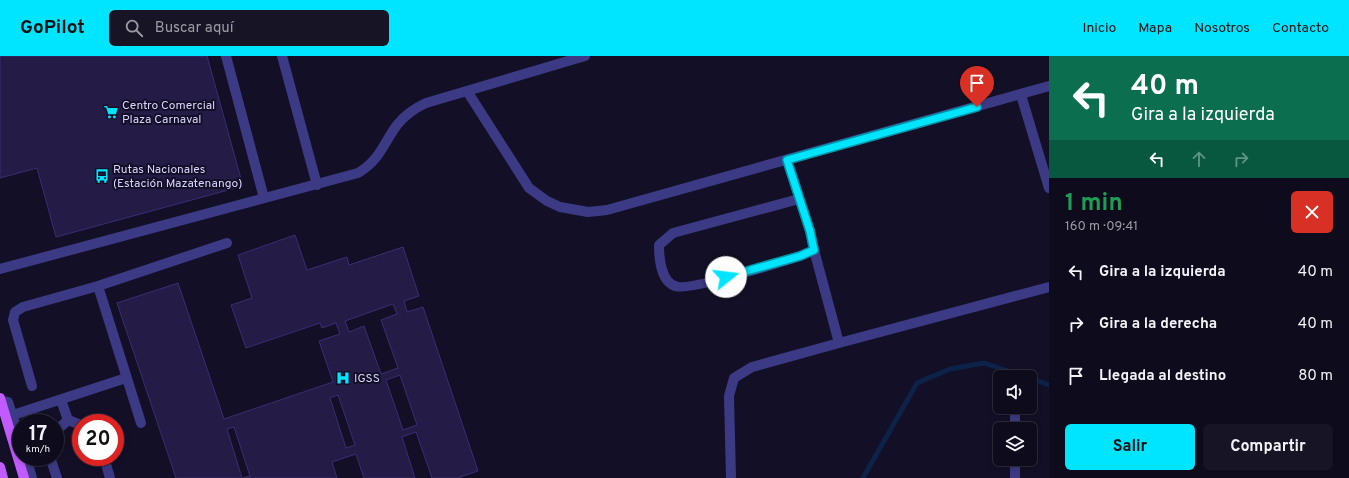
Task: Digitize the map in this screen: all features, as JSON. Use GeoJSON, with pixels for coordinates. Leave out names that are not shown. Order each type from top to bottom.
{"type":"FeatureCollection","features":[{"type":"Feature","properties":{"kind":"main road"},"geometry":{"type":"LineString","coordinates":[[1,400],[24,478]]}},
{"type":"Feature","properties":{"kind":"main road"},"geometry":{"type":"LineString","coordinates":[[0,467],[3,478]]}},
{"type":"Feature","properties":{"kind":"street"},"geometry":{"type":"LineString","coordinates":[[226,56],[264,198]]}},
{"type":"Feature","properties":{"kind":"street"},"geometry":{"type":"LineString","coordinates":[[282,56],[317,185]]}},
{"type":"Feature","properties":{"kind":"street"},"geometry":{"type":"LineString","coordinates":[[0,269],[358,173],[375,161],[399,123],[417,107],[426,102],[585,56]]}},
{"type":"Feature","properties":{"kind":"street"},"geometry":{"type":"LineString","coordinates":[[467,91],[529,188],[547,202],[588,212],[608,210],[1049,86]]}},
{"type":"Feature","properties":{"kind":"street"},"geometry":{"type":"LineString","coordinates":[[1021,95],[1049,188]]}},
{"type":"Feature","properties":{"kind":"street"},"geometry":{"type":"LineString","coordinates":[[787,160],[814,250],[839,343]]}},
{"type":"Feature","properties":{"kind":"street"},"geometry":{"type":"LineString","coordinates":[[799,199],[673,233],[659,245],[659,258],[667,282],[676,287],[697,285],[800,256],[814,250]]}},
{"type":"Feature","properties":{"kind":"street"},"geometry":{"type":"LineString","coordinates":[[32,386],[12,320],[15,312],[23,307],[98,286],[227,243]]}},
{"type":"Feature","properties":{"kind":"street"},"geometry":{"type":"LineString","coordinates":[[98,286],[141,423]]}},
{"type":"Feature","properties":{"kind":"street"},"geometry":{"type":"LineString","coordinates":[[731,478],[729,396],[734,378],[752,367],[1049,288]]}},
{"type":"Feature","properties":{"kind":"street"},"geometry":{"type":"LineString","coordinates":[[12,427],[6,417],[126,378]]}},
{"type":"Feature","properties":{"kind":"street"},"geometry":{"type":"LineString","coordinates":[[61,400],[68,420],[72,422]]}},
{"type":"Feature","properties":{"kind":"street"},"geometry":{"type":"LineString","coordinates":[[1015,416],[1015,422]]}},
{"type":"Feature","properties":{"kind":"street"},"geometry":{"type":"LineString","coordinates":[[64,424],[68,420]]}},
{"type":"Feature","properties":{"kind":"street"},"geometry":{"type":"LineString","coordinates":[[29,466],[32,478]]}},
{"type":"Feature","properties":{"kind":"street"},"geometry":{"type":"LineString","coordinates":[[53,466],[57,478]]}},
{"type":"Feature","properties":{"kind":"street"},"geometry":{"type":"LineString","coordinates":[[107,466],[110,478]]}},
{"type":"Feature","properties":{"kind":"street"},"geometry":{"type":"LineString","coordinates":[[1015,466],[1015,478]]}},
{"type":"Feature","properties":{"kind":"building","name":"Centro Comercial Plaza Carnaval"},"geometry":{"type":"Polygon","coordinates":[[[0,56],[207,56],[243,186],[56,237],[37,168],[0,178],[0,56]]]}},
{"type":"Feature","properties":{"kind":"building"},"geometry":{"type":"Polygon","coordinates":[[[295,235],[307,270],[347,257],[349,265],[403,247],[419,296],[404,301],[407,312],[423,307],[478,471],[457,478],[432,478],[416,432],[402,437],[415,478],[364,478],[356,454],[332,462],[337,478],[242,478],[176,478],[117,303],[178,283],[224,419],[333,382],[319,341],[340,334],[336,323],[322,328],[320,323],[246,348],[231,305],[252,298],[238,255],[295,235]],[[393,304],[345,321],[349,332],[364,326],[381,374],[398,368],[381,320],[397,314],[393,304]],[[400,375],[386,380],[403,430],[417,425],[400,375]],[[338,395],[330,398],[346,448],[355,445],[338,395]],[[234,427],[227,429],[242,478],[250,476],[234,427]]]}},
{"type":"Feature","properties":{"kind":"waterway"},"geometry":{"type":"LineString","coordinates":[[863,478],[917,383],[950,369],[984,363],[1005,370]]}},
{"type":"Feature","properties":{"kind":"waterway"},"geometry":{"type":"LineString","coordinates":[[1037,381],[1049,385]]}},
{"type":"Feature","properties":{"kind":"place","name":"Centro Comercial Plaza Carnaval"},"geometry":{"type":"Point","coordinates":[111,112]}},
{"type":"Feature","properties":{"kind":"place","name":"Rutas Nacionales (Estación Mazatenango)"},"geometry":{"type":"Point","coordinates":[102,176]}},
{"type":"Feature","properties":{"kind":"place","name":"IGSS"},"geometry":{"type":"Point","coordinates":[343,378]}},
{"type":"Feature","properties":{"kind":"route"},"geometry":{"type":"LineString","coordinates":[[726,277],[800,256],[814,250],[810,231],[787,160],[977,107]]}}]}
